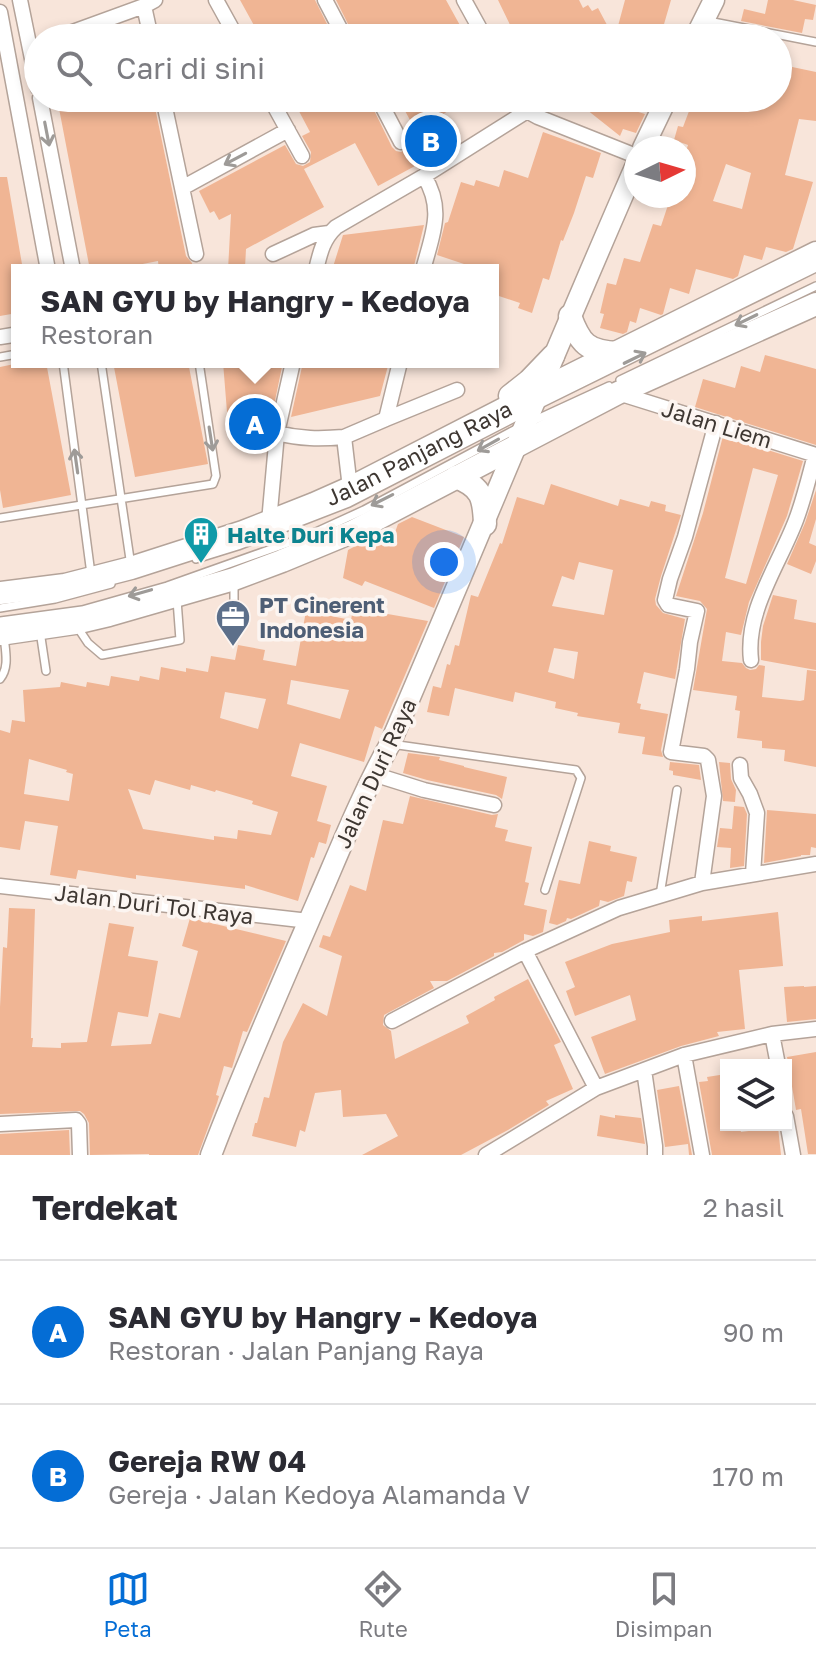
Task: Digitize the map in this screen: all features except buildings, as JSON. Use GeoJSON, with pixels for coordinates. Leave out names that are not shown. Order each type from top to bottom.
{"type":"FeatureCollection","features":[{"type":"Feature","properties":{"kind":"main road","name":"Jalan Panjang Raya"},"geometry":{"type":"LineString","coordinates":[[1,630],[40,629],[75,623],[177,596],[234,579],[352,532],[456,477],[528,417],[618,353],[816,253]]}},
{"type":"Feature","properties":{"kind":"main road","name":"Jalan Panjang Raya"},"geometry":{"type":"LineString","coordinates":[[0,593],[126,575],[350,488],[471,427],[528,417],[618,393],[816,304]]}},
{"type":"Feature","properties":{"kind":"main road"},"geometry":{"type":"LineString","coordinates":[[570,316],[586,345],[603,353],[618,353]]}},
{"type":"Feature","properties":{"kind":"main road"},"geometry":{"type":"LineString","coordinates":[[471,427],[529,381],[553,356]]}},
{"type":"Feature","properties":{"kind":"main road"},"geometry":{"type":"LineString","coordinates":[[456,477],[479,492],[485,524]]}},
{"type":"Feature","properties":{"kind":"street"},"geometry":{"type":"LineString","coordinates":[[20,0],[27,24]]}},
{"type":"Feature","properties":{"kind":"street"},"geometry":{"type":"LineString","coordinates":[[216,0],[229,24]]}},
{"type":"Feature","properties":{"kind":"street"},"geometry":{"type":"LineString","coordinates":[[325,0],[338,24]]}},
{"type":"Feature","properties":{"kind":"street"},"geometry":{"type":"LineString","coordinates":[[464,0],[477,24]]}},
{"type":"Feature","properties":{"kind":"street"},"geometry":{"type":"LineString","coordinates":[[702,24],[714,0]]}},
{"type":"Feature","properties":{"kind":"street"},"geometry":{"type":"LineString","coordinates":[[93,24],[149,3],[150,24]]}},
{"type":"Feature","properties":{"kind":"street"},"geometry":{"type":"LineString","coordinates":[[0,12],[4,57],[47,264]]}},
{"type":"Feature","properties":{"kind":"street"},"geometry":{"type":"LineString","coordinates":[[43,112],[72,264]]}},
{"type":"Feature","properties":{"kind":"street"},"geometry":{"type":"LineString","coordinates":[[166,112],[196,254]]}},
{"type":"Feature","properties":{"kind":"street"},"geometry":{"type":"LineString","coordinates":[[278,112],[302,156]]}},
{"type":"Feature","properties":{"kind":"street"},"geometry":{"type":"LineString","coordinates":[[385,112],[401,142]]}},
{"type":"Feature","properties":{"kind":"street"},"geometry":{"type":"LineString","coordinates":[[318,264],[322,246],[336,227],[525,112]]}},
{"type":"Feature","properties":{"kind":"street"},"geometry":{"type":"LineString","coordinates":[[529,112],[624,151]]}},
{"type":"Feature","properties":{"kind":"street"},"geometry":{"type":"LineString","coordinates":[[649,136],[660,112]]}},
{"type":"Feature","properties":{"kind":"street"},"geometry":{"type":"LineString","coordinates":[[182,188],[288,130]]}},
{"type":"Feature","properties":{"kind":"street"},"geometry":{"type":"LineString","coordinates":[[30,174],[54,170]]}},
{"type":"Feature","properties":{"kind":"street"},"geometry":{"type":"LineString","coordinates":[[424,176],[432,189],[436,207],[425,264]]}},
{"type":"Feature","properties":{"kind":"street","name":"Jalan Duri Raya"},"geometry":{"type":"LineString","coordinates":[[211,1155],[309,921],[485,524],[624,192]]}},
{"type":"Feature","properties":{"kind":"street"},"geometry":{"type":"LineString","coordinates":[[273,254],[314,235],[329,233]]}},
{"type":"Feature","properties":{"kind":"street"},"geometry":{"type":"LineString","coordinates":[[269,522],[277,433],[292,368]]}},
{"type":"Feature","properties":{"kind":"street"},"geometry":{"type":"LineString","coordinates":[[386,419],[399,368]]}},
{"type":"Feature","properties":{"kind":"street"},"geometry":{"type":"LineString","coordinates":[[277,433],[297,439],[344,437],[457,390]]}},
{"type":"Feature","properties":{"kind":"street","name":"Jalan Liem"},"geometry":{"type":"LineString","coordinates":[[618,393],[816,455]]}},
{"type":"Feature","properties":{"kind":"street"},"geometry":{"type":"LineString","coordinates":[[702,883],[714,796],[708,760],[704,756],[671,752],[697,611],[668,605],[665,600],[716,423]]}},
{"type":"Feature","properties":{"kind":"street"},"geometry":{"type":"LineString","coordinates":[[344,437],[350,488]]}},
{"type":"Feature","properties":{"kind":"street"},"geometry":{"type":"LineString","coordinates":[[751,660],[751,637],[759,604],[796,521],[816,455]]}},
{"type":"Feature","properties":{"kind":"street"},"geometry":{"type":"LineString","coordinates":[[740,765],[741,778],[757,813],[753,874]]}},
{"type":"Feature","properties":{"kind":"street"},"geometry":{"type":"LineString","coordinates":[[373,774],[424,790],[494,805]]}},
{"type":"Feature","properties":{"kind":"street"},"geometry":{"type":"LineString","coordinates":[[392,1021],[525,951],[619,908],[702,883],[816,864]]}},
{"type":"Feature","properties":{"kind":"street","name":"Jalan Duri Tol Raya"},"geometry":{"type":"LineString","coordinates":[[0,886],[309,921]]}},
{"type":"Feature","properties":{"kind":"street"},"geometry":{"type":"LineString","coordinates":[[525,951],[596,1088]]}},
{"type":"Feature","properties":{"kind":"street"},"geometry":{"type":"LineString","coordinates":[[491,1154],[596,1088],[684,1055],[772,1034],[816,1029]]}},
{"type":"Feature","properties":{"kind":"street"},"geometry":{"type":"LineString","coordinates":[[772,1034],[777,1059]]}},
{"type":"Feature","properties":{"kind":"street"},"geometry":{"type":"LineString","coordinates":[[684,1055],[702,1155]]}},
{"type":"Feature","properties":{"kind":"street"},"geometry":{"type":"LineString","coordinates":[[644,1070],[655,1155]]}},
{"type":"Feature","properties":{"kind":"street"},"geometry":{"type":"LineString","coordinates":[[0,1124],[76,1120],[79,1124],[80,1155]]}},
{"type":"Feature","properties":{"kind":"street"},"geometry":{"type":"LineString","coordinates":[[789,1131],[793,1155]]}},
{"type":"Feature","properties":{"kind":"lane"},"geometry":{"type":"LineString","coordinates":[[792,39],[816,42]]}},
{"type":"Feature","properties":{"kind":"lane"},"geometry":{"type":"LineString","coordinates":[[0,679],[7,664],[1,630],[167,586],[305,537],[414,484],[528,417],[816,268]]}},
{"type":"Feature","properties":{"kind":"lane"},"geometry":{"type":"LineString","coordinates":[[187,561],[238,546],[349,503],[528,417],[816,286]]}},
{"type":"Feature","properties":{"kind":"lane"},"geometry":{"type":"LineString","coordinates":[[64,368],[92,579]]}},
{"type":"Feature","properties":{"kind":"lane"},"geometry":{"type":"LineString","coordinates":[[0,608],[55,599],[126,575],[121,499],[102,368]]}},
{"type":"Feature","properties":{"kind":"lane"},"geometry":{"type":"LineString","coordinates":[[0,518],[210,486],[216,476],[200,368]]}},
{"type":"Feature","properties":{"kind":"lane"},"geometry":{"type":"LineString","coordinates":[[234,579],[234,612]]}},
{"type":"Feature","properties":{"kind":"lane"},"geometry":{"type":"LineString","coordinates":[[75,623],[88,643],[102,655],[180,640],[177,596]]}},
{"type":"Feature","properties":{"kind":"lane"},"geometry":{"type":"LineString","coordinates":[[40,629],[46,671]]}},
{"type":"Feature","properties":{"kind":"lane"},"geometry":{"type":"LineString","coordinates":[[390,744],[576,770],[581,778],[545,890]]}},
{"type":"Feature","properties":{"kind":"lane"},"geometry":{"type":"LineString","coordinates":[[660,896],[677,790]]}},
{"type":"Feature","properties":{"kind":"place","name":"Gereja RW 04"},"geometry":{"type":"Point","coordinates":[431,141]}},
{"type":"Feature","properties":{"kind":"place","name":"SAN GYU by Hangry - Kedoya"},"geometry":{"type":"Point","coordinates":[255,424]}},
{"type":"Feature","properties":{"kind":"place","name":"Halte Duri Kepa"},"geometry":{"type":"Point","coordinates":[201,565]}},
{"type":"Feature","properties":{"kind":"place","name":"PT Cinerent Indonesia"},"geometry":{"type":"Point","coordinates":[233,648]}}]}
